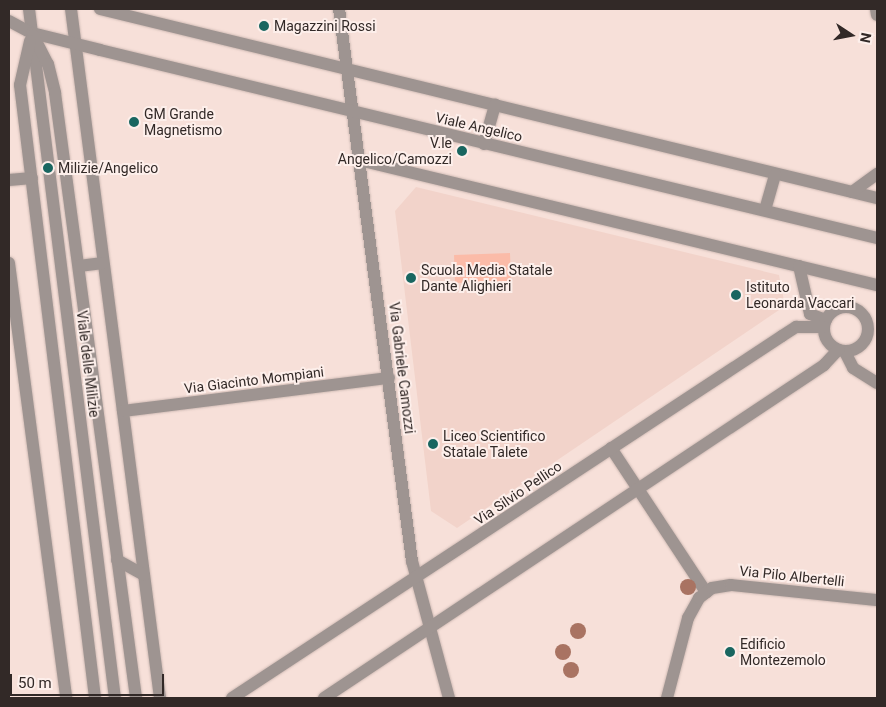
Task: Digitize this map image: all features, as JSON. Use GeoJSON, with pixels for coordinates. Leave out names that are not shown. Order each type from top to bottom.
{"type":"FeatureCollection","features":[{"type":"Feature","properties":{"kind":"street","name":"Viale delle Milizie"},"geometry":{"type":"LineString","coordinates":[[29,9],[35,76],[115,698]]}},
{"type":"Feature","properties":{"kind":"street","name":"Viale delle Milizie"},"geometry":{"type":"LineString","coordinates":[[71,9],[160,698]]}},
{"type":"Feature","properties":{"kind":"street","name":"Viale Angelico"},"geometry":{"type":"LineString","coordinates":[[100,9],[877,198]]}},
{"type":"Feature","properties":{"kind":"street","name":"Via Gabriele Camozzi"},"geometry":{"type":"LineString","coordinates":[[339,9],[415,580],[432,627],[449,698]]}},
{"type":"Feature","properties":{"kind":"street"},"geometry":{"type":"LineString","coordinates":[[876,9],[877,15]]}},
{"type":"Feature","properties":{"kind":"street","name":"Viale Angelico"},"geometry":{"type":"LineString","coordinates":[[9,21],[32,33],[75,44],[877,238]]}},
{"type":"Feature","properties":{"kind":"street","name":"Viale delle Milizie"},"geometry":{"type":"LineString","coordinates":[[32,33],[20,85],[95,698]]}},
{"type":"Feature","properties":{"kind":"street","name":"Viale delle Milizie"},"geometry":{"type":"LineString","coordinates":[[32,33],[52,77],[136,698]]}},
{"type":"Feature","properties":{"kind":"street"},"geometry":{"type":"LineString","coordinates":[[484,144],[494,105]]}},
{"type":"Feature","properties":{"kind":"street"},"geometry":{"type":"LineString","coordinates":[[359,160],[877,285]]}},
{"type":"Feature","properties":{"kind":"street"},"geometry":{"type":"LineString","coordinates":[[765,210],[775,174]]}},
{"type":"Feature","properties":{"kind":"street"},"geometry":{"type":"LineString","coordinates":[[852,192],[877,174]]}},
{"type":"Feature","properties":{"kind":"street"},"geometry":{"type":"LineString","coordinates":[[9,180],[32,178]]}},
{"type":"Feature","properties":{"kind":"street"},"geometry":{"type":"LineString","coordinates":[[9,263],[66,698]]}},
{"type":"Feature","properties":{"kind":"street"},"geometry":{"type":"LineString","coordinates":[[79,266],[103,263]]}},
{"type":"Feature","properties":{"kind":"street"},"geometry":{"type":"LineString","coordinates":[[799,266],[810,314],[825,324],[827,341],[842,351],[852,368],[877,383]]}},
{"type":"Feature","properties":{"kind":"street"},"geometry":{"type":"LineString","coordinates":[[324,698],[432,627],[636,487],[824,365],[842,351],[864,343],[872,326],[857,310],[843,307],[825,324]]}},
{"type":"Feature","properties":{"kind":"street","name":"Via Silvio Pellico"},"geometry":{"type":"LineString","coordinates":[[232,698],[415,580],[611,448],[796,327],[825,324]]}},
{"type":"Feature","properties":{"kind":"street","name":"Via Giacinto Mompiani"},"geometry":{"type":"LineString","coordinates":[[123,411],[389,378]]}},
{"type":"Feature","properties":{"kind":"street"},"geometry":{"type":"LineString","coordinates":[[611,448],[706,592],[688,618],[667,698]]}},
{"type":"Feature","properties":{"kind":"street"},"geometry":{"type":"LineString","coordinates":[[117,560],[144,575]]}},
{"type":"Feature","properties":{"kind":"street","name":"Via Pilo Albertelli"},"geometry":{"type":"LineString","coordinates":[[706,592],[731,585],[877,600]]}},
{"type":"Feature","properties":{"kind":"shaded area"},"geometry":{"type":"Polygon","coordinates":[[[416,187],[779,275],[785,306],[457,528],[431,511],[395,211],[416,187]]]}},
{"type":"Feature","properties":{"kind":"shaded area"},"geometry":{"type":"Polygon","coordinates":[[[510,253],[511,281],[455,283],[454,255],[510,253]]]}},
{"type":"Feature","properties":{"kind":"place","name":"Magazzini Rossi"},"geometry":{"type":"Point","coordinates":[264,26]}},
{"type":"Feature","properties":{"kind":"place","name":"GM Grande Magnetismo"},"geometry":{"type":"Point","coordinates":[134,122]}},
{"type":"Feature","properties":{"kind":"place","name":"V.le Angelico/Camozzi"},"geometry":{"type":"Point","coordinates":[462,151]}},
{"type":"Feature","properties":{"kind":"place","name":"Milizie/Angelico"},"geometry":{"type":"Point","coordinates":[48,168]}},
{"type":"Feature","properties":{"kind":"place","name":"Scuola Media Statale Dante Alighieri"},"geometry":{"type":"Point","coordinates":[411,278]}},
{"type":"Feature","properties":{"kind":"place","name":"Istituto Leonarda Vaccari"},"geometry":{"type":"Point","coordinates":[736,295]}},
{"type":"Feature","properties":{"kind":"place","name":"Liceo Scientifico Statale Talete"},"geometry":{"type":"Point","coordinates":[433,444]}},
{"type":"Feature","properties":{"kind":"place","name":"Edificio Montezemolo"},"geometry":{"type":"Point","coordinates":[730,652]}}]}
